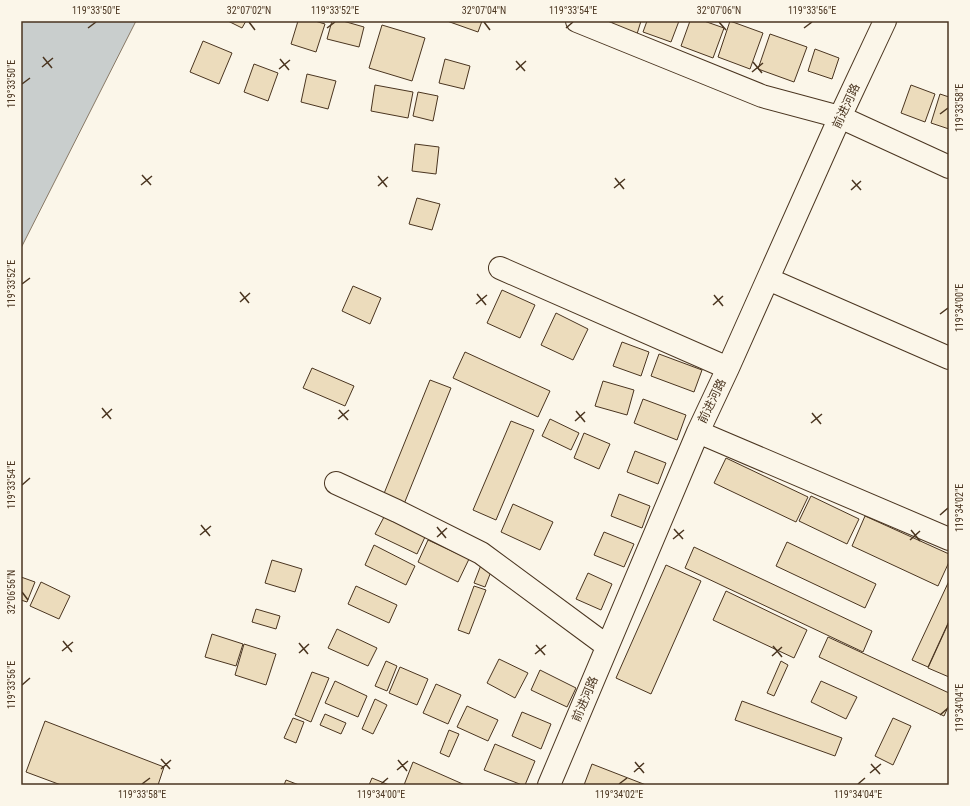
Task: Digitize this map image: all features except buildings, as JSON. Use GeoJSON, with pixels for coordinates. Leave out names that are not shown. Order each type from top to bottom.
{"type":"FeatureCollection","features":[{"type":"Feature","properties":{"kind":"street"},"geometry":{"type":"LineString","coordinates":[[577,21],[762,96],[840,117],[949,167]]}},
{"type":"Feature","properties":{"kind":"street","name":"前进河路"},"geometry":{"type":"LineString","coordinates":[[549,785],[698,432],[840,117],[885,21]]}},
{"type":"Feature","properties":{"kind":"street"},"geometry":{"type":"LineString","coordinates":[[500,268],[728,368]]}},
{"type":"Feature","properties":{"kind":"street"},"geometry":{"type":"LineString","coordinates":[[768,279],[949,358]]}},
{"type":"Feature","properties":{"kind":"street"},"geometry":{"type":"LineString","coordinates":[[698,432],[949,539]]}},
{"type":"Feature","properties":{"kind":"street"},"geometry":{"type":"LineString","coordinates":[[336,483],[397,511],[481,553],[607,646]]}},
{"type":"Feature","properties":{"kind":"shaded area"},"geometry":{"type":"Polygon","coordinates":[[[21,21],[136,21],[21,248],[21,21]]]}}]}
